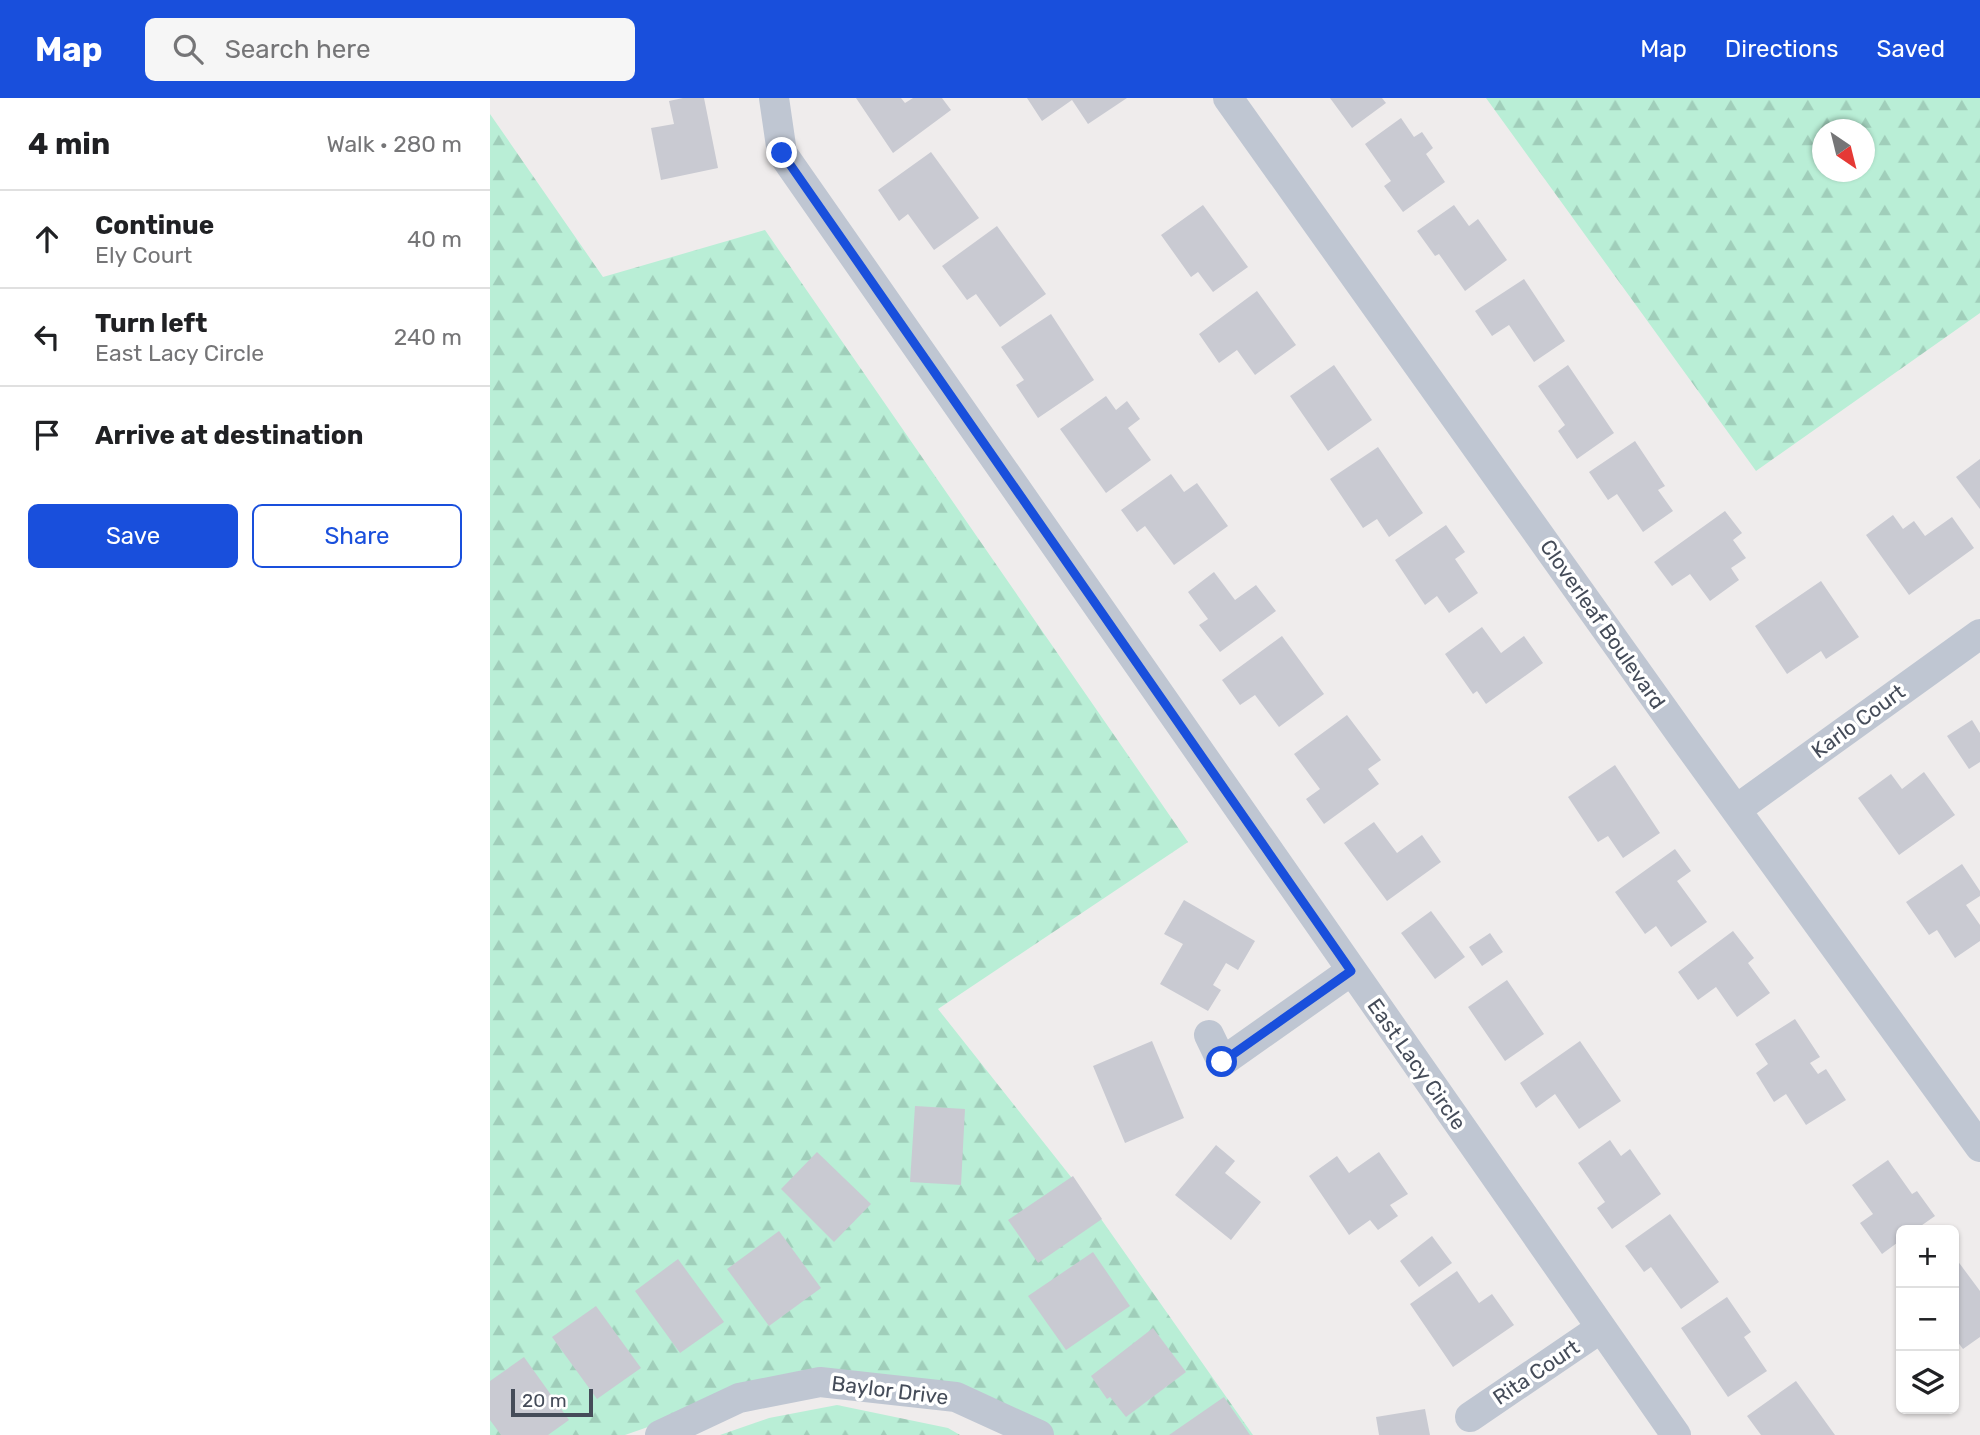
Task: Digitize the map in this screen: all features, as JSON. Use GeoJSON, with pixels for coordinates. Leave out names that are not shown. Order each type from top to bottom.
{"type":"FeatureCollection","features":[{"type":"Feature","properties":{"kind":"street","name":"East Lacy Circle"},"geometry":{"type":"LineString","coordinates":[[774,98],[782,153],[1676,1435]]}},
{"type":"Feature","properties":{"kind":"street","name":"Cloverleaf Boulevard"},"geometry":{"type":"LineString","coordinates":[[1228,98],[1980,1147]]}},
{"type":"Feature","properties":{"kind":"street","name":"Karlo Court"},"geometry":{"type":"LineString","coordinates":[[1737,809],[1980,634]]}},
{"type":"Feature","properties":{"kind":"street"},"geometry":{"type":"LineString","coordinates":[[1209,1035],[1222,1062],[1351,971]]}},
{"type":"Feature","properties":{"kind":"street","name":"Rita Court"},"geometry":{"type":"LineString","coordinates":[[1470,1417],[1601,1328]]}},
{"type":"Feature","properties":{"kind":"street","name":"Baylor Drive"},"geometry":{"type":"LineString","coordinates":[[660,1435],[739,1398],[820,1382],[956,1397],[1038,1435]]}},
{"type":"Feature","properties":{"kind":"green space"},"geometry":{"type":"Polygon","coordinates":[[[1486,98],[1980,98],[1980,313],[1756,471],[1486,98]]]}},
{"type":"Feature","properties":{"kind":"green space"},"geometry":{"type":"Polygon","coordinates":[[[490,114],[603,277],[765,230],[1188,842],[938,1009],[1075,1182],[1253,1435],[1019,1435],[957,1400],[836,1374],[711,1405],[625,1435],[490,1435],[490,114]]]}},
{"type":"Feature","properties":{"kind":"green space"},"geometry":{"type":"Polygon","coordinates":[[[837,1405],[948,1428],[960,1435],[720,1435],[769,1418],[837,1405]]]}},
{"type":"Feature","properties":{"kind":"building"},"geometry":{"type":"Polygon","coordinates":[[[704,98],[718,168],[661,180],[651,128],[674,124],[669,101],[704,98]]]}},
{"type":"Feature","properties":{"kind":"building"},"geometry":{"type":"Polygon","coordinates":[[[856,98],[901,98],[905,103],[913,98],[942,98],[951,110],[893,153],[856,98]]]}},
{"type":"Feature","properties":{"kind":"building"},"geometry":{"type":"Polygon","coordinates":[[[1027,98],[1127,98],[1088,124],[1072,100],[1042,121],[1027,98]]]}},
{"type":"Feature","properties":{"kind":"building"},"geometry":{"type":"Polygon","coordinates":[[[1330,98],[1382,98],[1386,103],[1352,128],[1330,98]]]}},
{"type":"Feature","properties":{"kind":"building"},"geometry":{"type":"Polygon","coordinates":[[[1401,118],[1414,137],[1422,132],[1433,148],[1426,154],[1445,182],[1403,212],[1384,186],[1391,181],[1365,144],[1401,118]]]}},
{"type":"Feature","properties":{"kind":"building"},"geometry":{"type":"Polygon","coordinates":[[[931,152],[979,218],[934,250],[908,214],[899,221],[878,190],[931,152]]]}},
{"type":"Feature","properties":{"kind":"building"},"geometry":{"type":"Polygon","coordinates":[[[1203,205],[1248,267],[1213,292],[1198,272],[1191,277],[1161,235],[1203,205]]]}},
{"type":"Feature","properties":{"kind":"building"},"geometry":{"type":"Polygon","coordinates":[[[1454,205],[1469,226],[1478,219],[1507,260],[1465,291],[1439,254],[1435,256],[1417,231],[1454,205]]]}},
{"type":"Feature","properties":{"kind":"building"},"geometry":{"type":"Polygon","coordinates":[[[997,226],[1046,294],[1000,327],[976,294],[967,300],[942,266],[997,226]]]}},
{"type":"Feature","properties":{"kind":"building"},"geometry":{"type":"Polygon","coordinates":[[[1524,279],[1565,341],[1534,362],[1509,325],[1492,336],[1475,311],[1524,279]]]}},
{"type":"Feature","properties":{"kind":"building"},"geometry":{"type":"Polygon","coordinates":[[[1257,291],[1296,345],[1255,375],[1237,350],[1219,363],[1199,334],[1257,291]]]}},
{"type":"Feature","properties":{"kind":"building"},"geometry":{"type":"Polygon","coordinates":[[[1051,314],[1094,380],[1038,418],[1016,385],[1024,380],[1001,347],[1051,314]]]}},
{"type":"Feature","properties":{"kind":"building"},"geometry":{"type":"Polygon","coordinates":[[[1334,365],[1372,420],[1328,451],[1290,396],[1334,365]]]}},
{"type":"Feature","properties":{"kind":"building"},"geometry":{"type":"Polygon","coordinates":[[[1568,365],[1614,433],[1577,459],[1558,431],[1565,425],[1538,386],[1568,365]]]}},
{"type":"Feature","properties":{"kind":"building"},"geometry":{"type":"Polygon","coordinates":[[[1106,396],[1116,410],[1127,401],[1140,419],[1128,428],[1151,460],[1106,493],[1060,429],[1106,396]]]}},
{"type":"Feature","properties":{"kind":"building"},"geometry":{"type":"Polygon","coordinates":[[[1635,441],[1665,486],[1658,490],[1673,511],[1643,532],[1617,494],[1608,500],[1589,472],[1635,441]]]}},
{"type":"Feature","properties":{"kind":"building"},"geometry":{"type":"Polygon","coordinates":[[[1378,447],[1423,513],[1389,537],[1377,519],[1363,528],[1330,479],[1378,447]]]}},
{"type":"Feature","properties":{"kind":"building"},"geometry":{"type":"Polygon","coordinates":[[[1980,459],[1980,509],[1956,477],[1980,459]]]}},
{"type":"Feature","properties":{"kind":"building"},"geometry":{"type":"Polygon","coordinates":[[[1171,474],[1184,492],[1197,483],[1228,526],[1174,565],[1145,526],[1137,532],[1121,510],[1171,474]]]}},
{"type":"Feature","properties":{"kind":"building"},"geometry":{"type":"Polygon","coordinates":[[[1725,511],[1742,533],[1733,540],[1746,558],[1731,568],[1739,580],[1710,601],[1690,574],[1672,586],[1654,562],[1725,511]]]}},
{"type":"Feature","properties":{"kind":"building"},"geometry":{"type":"Polygon","coordinates":[[[1893,515],[1903,529],[1914,521],[1925,536],[1952,517],[1974,548],[1909,595],[1866,535],[1893,515]]]}},
{"type":"Feature","properties":{"kind":"building"},"geometry":{"type":"Polygon","coordinates":[[[1446,525],[1465,552],[1455,559],[1478,593],[1449,613],[1437,596],[1425,605],[1395,560],[1446,525]]]}},
{"type":"Feature","properties":{"kind":"building"},"geometry":{"type":"Polygon","coordinates":[[[1214,572],[1235,600],[1256,585],[1276,611],[1220,652],[1199,625],[1208,619],[1188,592],[1214,572]]]}},
{"type":"Feature","properties":{"kind":"building"},"geometry":{"type":"Polygon","coordinates":[[[1821,581],[1859,637],[1826,659],[1821,651],[1787,674],[1755,626],[1821,581]]]}},
{"type":"Feature","properties":{"kind":"building"},"geometry":{"type":"Polygon","coordinates":[[[1482,627],[1501,653],[1524,636],[1543,663],[1486,704],[1477,691],[1473,694],[1445,654],[1482,627]]]}},
{"type":"Feature","properties":{"kind":"building"},"geometry":{"type":"Polygon","coordinates":[[[1282,636],[1324,694],[1279,727],[1255,695],[1240,705],[1222,680],[1282,636]]]}},
{"type":"Feature","properties":{"kind":"building"},"geometry":{"type":"Polygon","coordinates":[[[1347,715],[1381,760],[1368,769],[1379,784],[1324,824],[1306,799],[1320,789],[1294,754],[1347,715]]]}},
{"type":"Feature","properties":{"kind":"building"},"geometry":{"type":"Polygon","coordinates":[[[1972,720],[1980,733],[1980,762],[1969,769],[1947,736],[1972,720]]]}},
{"type":"Feature","properties":{"kind":"building"},"geometry":{"type":"Polygon","coordinates":[[[1615,765],[1660,833],[1623,858],[1608,836],[1598,842],[1568,797],[1615,765]]]}},
{"type":"Feature","properties":{"kind":"building"},"geometry":{"type":"Polygon","coordinates":[[[1924,772],[1955,815],[1899,855],[1858,798],[1891,774],[1902,789],[1924,772]]]}},
{"type":"Feature","properties":{"kind":"building"},"geometry":{"type":"Polygon","coordinates":[[[1374,822],[1397,853],[1422,835],[1441,862],[1387,901],[1344,843],[1374,822]]]}},
{"type":"Feature","properties":{"kind":"building"},"geometry":{"type":"Polygon","coordinates":[[[1675,849],[1691,871],[1677,881],[1707,922],[1671,947],[1656,926],[1645,934],[1615,892],[1675,849]]]}},
{"type":"Feature","properties":{"kind":"building"},"geometry":{"type":"Polygon","coordinates":[[[1962,864],[1980,891],[1980,896],[1966,905],[1980,925],[1980,941],[1955,958],[1937,930],[1929,935],[1906,902],[1962,864]]]}},
{"type":"Feature","properties":{"kind":"building"},"geometry":{"type":"Polygon","coordinates":[[[1184,900],[1255,941],[1238,970],[1226,963],[1213,985],[1221,990],[1208,1011],[1160,984],[1183,944],[1164,934],[1184,900]]]}},
{"type":"Feature","properties":{"kind":"building"},"geometry":{"type":"Polygon","coordinates":[[[1431,911],[1465,957],[1435,979],[1401,933],[1431,911]]]}},
{"type":"Feature","properties":{"kind":"building"},"geometry":{"type":"Polygon","coordinates":[[[1733,931],[1754,958],[1748,963],[1770,993],[1737,1017],[1716,987],[1698,1000],[1678,972],[1733,931]]]}},
{"type":"Feature","properties":{"kind":"building"},"geometry":{"type":"Polygon","coordinates":[[[1490,933],[1503,952],[1482,966],[1469,947],[1490,933]]]}},
{"type":"Feature","properties":{"kind":"building"},"geometry":{"type":"Polygon","coordinates":[[[1507,980],[1544,1034],[1505,1061],[1468,1007],[1507,980]]]}},
{"type":"Feature","properties":{"kind":"building"},"geometry":{"type":"Polygon","coordinates":[[[1795,1019],[1820,1057],[1810,1063],[1818,1074],[1826,1069],[1846,1100],[1806,1125],[1786,1094],[1774,1102],[1756,1073],[1768,1064],[1755,1044],[1795,1019]]]}},
{"type":"Feature","properties":{"kind":"building"},"geometry":{"type":"Polygon","coordinates":[[[1152,1041],[1184,1118],[1125,1143],[1093,1066],[1152,1041]]]}},
{"type":"Feature","properties":{"kind":"building"},"geometry":{"type":"Polygon","coordinates":[[[1580,1041],[1621,1101],[1579,1129],[1555,1094],[1536,1108],[1520,1083],[1580,1041]]]}},
{"type":"Feature","properties":{"kind":"building"},"geometry":{"type":"Polygon","coordinates":[[[915,1106],[965,1109],[961,1185],[910,1182],[915,1106]]]}},
{"type":"Feature","properties":{"kind":"building"},"geometry":{"type":"Polygon","coordinates":[[[1610,1140],[1621,1156],[1630,1149],[1661,1194],[1612,1229],[1597,1208],[1605,1202],[1578,1163],[1610,1140]]]}},
{"type":"Feature","properties":{"kind":"building"},"geometry":{"type":"Polygon","coordinates":[[[1216,1145],[1235,1161],[1225,1173],[1261,1202],[1231,1240],[1175,1195],[1216,1145]]]}},
{"type":"Feature","properties":{"kind":"building"},"geometry":{"type":"Polygon","coordinates":[[[817,1152],[871,1204],[834,1242],[781,1189],[817,1152]]]}},
{"type":"Feature","properties":{"kind":"building"},"geometry":{"type":"Polygon","coordinates":[[[1379,1152],[1408,1194],[1390,1205],[1398,1216],[1378,1230],[1370,1220],[1349,1235],[1309,1176],[1337,1156],[1349,1173],[1379,1152]]]}},
{"type":"Feature","properties":{"kind":"building"},"geometry":{"type":"Polygon","coordinates":[[[1888,1160],[1912,1194],[1917,1191],[1935,1216],[1922,1225],[1896,1225],[1896,1244],[1882,1254],[1860,1223],[1873,1214],[1852,1185],[1888,1160]]]}},
{"type":"Feature","properties":{"kind":"building"},"geometry":{"type":"Polygon","coordinates":[[[1073,1176],[1102,1219],[1038,1263],[1008,1220],[1073,1176]]]}},
{"type":"Feature","properties":{"kind":"building"},"geometry":{"type":"Polygon","coordinates":[[[1670,1214],[1719,1282],[1681,1309],[1651,1267],[1644,1272],[1625,1246],[1670,1214]]]}},
{"type":"Feature","properties":{"kind":"building"},"geometry":{"type":"Polygon","coordinates":[[[779,1231],[821,1288],[769,1326],[727,1269],[779,1231]]]}},
{"type":"Feature","properties":{"kind":"building"},"geometry":{"type":"Polygon","coordinates":[[[1432,1236],[1452,1263],[1419,1287],[1400,1261],[1432,1236]]]}},
{"type":"Feature","properties":{"kind":"building"},"geometry":{"type":"Polygon","coordinates":[[[1093,1252],[1130,1306],[1066,1350],[1028,1296],[1093,1252]]]}},
{"type":"Feature","properties":{"kind":"building"},"geometry":{"type":"Polygon","coordinates":[[[678,1259],[724,1322],[680,1353],[635,1291],[678,1259]]]}},
{"type":"Feature","properties":{"kind":"building"},"geometry":{"type":"Polygon","coordinates":[[[1959,1263],[1980,1291],[1980,1337],[1963,1349],[1959,1344],[1959,1263]]]}},
{"type":"Feature","properties":{"kind":"building"},"geometry":{"type":"Polygon","coordinates":[[[1457,1271],[1479,1303],[1492,1294],[1514,1325],[1453,1367],[1410,1304],[1457,1271]]]}},
{"type":"Feature","properties":{"kind":"building"},"geometry":{"type":"Polygon","coordinates":[[[1727,1297],[1751,1332],[1744,1337],[1767,1371],[1728,1397],[1681,1328],[1727,1297]]]}},
{"type":"Feature","properties":{"kind":"building"},"geometry":{"type":"Polygon","coordinates":[[[596,1306],[641,1368],[597,1399],[552,1337],[596,1306]]]}},
{"type":"Feature","properties":{"kind":"building"},"geometry":{"type":"Polygon","coordinates":[[[1153,1328],[1186,1372],[1126,1417],[1110,1397],[1107,1399],[1091,1376],[1153,1328]]]}},
{"type":"Feature","properties":{"kind":"building"},"geometry":{"type":"Polygon","coordinates":[[[524,1357],[569,1420],[548,1435],[501,1435],[490,1420],[490,1381],[524,1357]]]}},
{"type":"Feature","properties":{"kind":"building"},"geometry":{"type":"Polygon","coordinates":[[[1796,1381],[1835,1435],[1761,1435],[1747,1416],[1796,1381]]]}},
{"type":"Feature","properties":{"kind":"building"},"geometry":{"type":"Polygon","coordinates":[[[1224,1397],[1250,1435],[1169,1435],[1224,1397]]]}},
{"type":"Feature","properties":{"kind":"building"},"geometry":{"type":"Polygon","coordinates":[[[1425,1409],[1430,1435],[1379,1435],[1376,1417],[1425,1409]]]}},
{"type":"Feature","properties":{"kind":"route"},"geometry":{"type":"LineString","coordinates":[[782,153],[1351,971],[1222,1062]]}}]}
